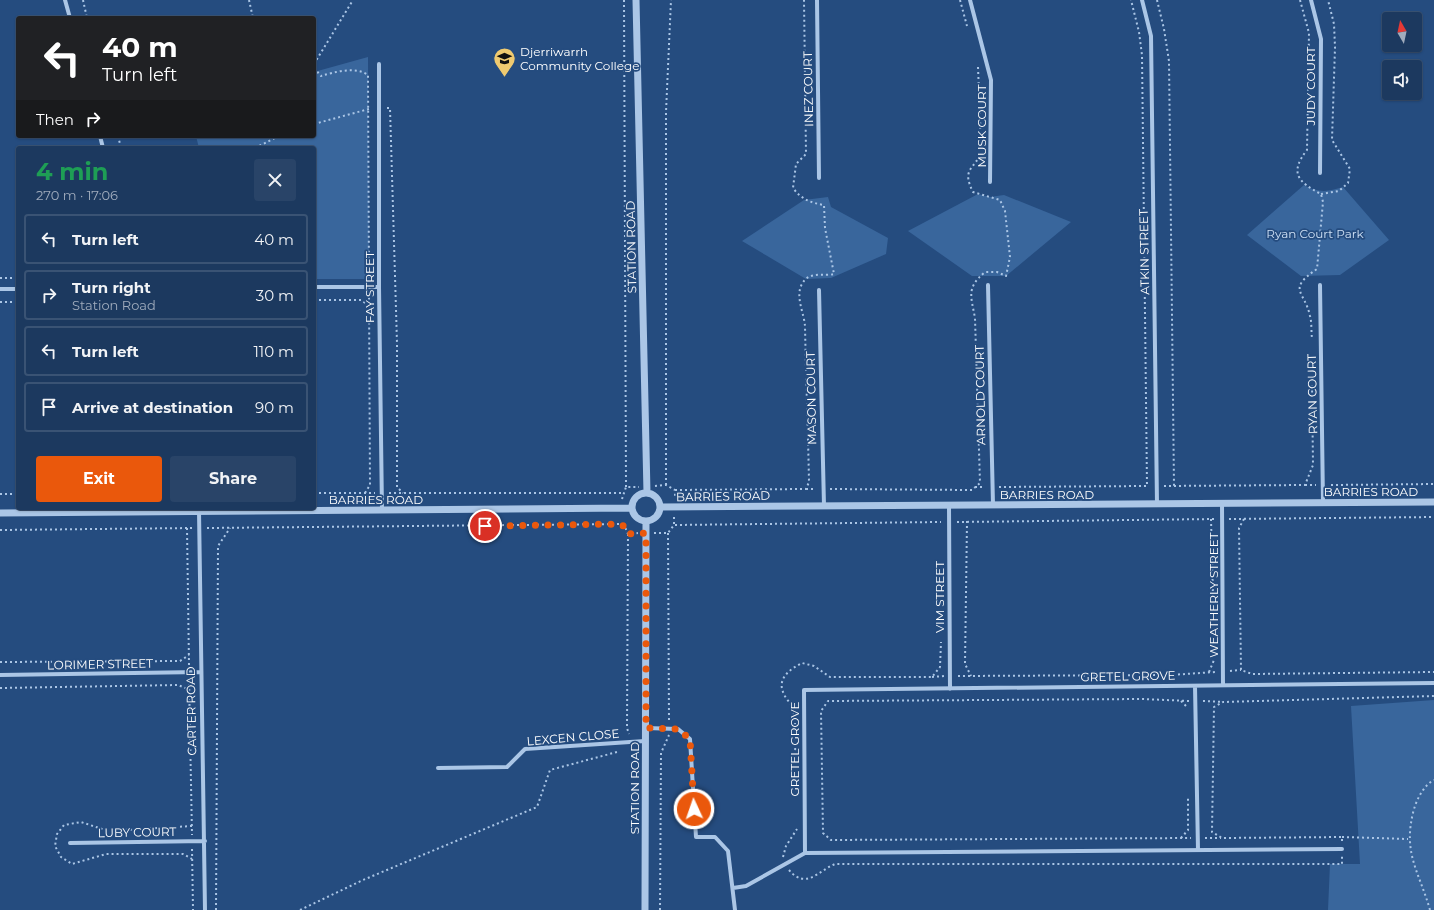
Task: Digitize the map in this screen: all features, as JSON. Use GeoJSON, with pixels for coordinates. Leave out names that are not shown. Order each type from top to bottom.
{"type":"FeatureCollection","features":[{"type":"Feature","properties":{"kind":"street"},"geometry":{"type":"LineString","coordinates":[[65,0],[69,16]]}},
{"type":"Feature","properties":{"kind":"street","name":"STATION ROAD"},"geometry":{"type":"LineString","coordinates":[[636,0],[647,493]]}},
{"type":"Feature","properties":{"kind":"street","name":"INEZ COURT"},"geometry":{"type":"LineString","coordinates":[[817,0],[819,178]]}},
{"type":"Feature","properties":{"kind":"street","name":"MUSK COURT"},"geometry":{"type":"LineString","coordinates":[[970,0],[991,80],[990,182]]}},
{"type":"Feature","properties":{"kind":"street","name":"ATKIN STREET"},"geometry":{"type":"LineString","coordinates":[[1142,0],[1151,36],[1157,504]]}},
{"type":"Feature","properties":{"kind":"street","name":"JUDY COURT"},"geometry":{"type":"LineString","coordinates":[[1311,0],[1321,39],[1320,173]]}},
{"type":"Feature","properties":{"kind":"street","name":"FAY STREET"},"geometry":{"type":"LineString","coordinates":[[379,64],[379,287],[382,510]]}},
{"type":"Feature","properties":{"kind":"street","name":"ARNOLD COURT"},"geometry":{"type":"LineString","coordinates":[[988,285],[992,505]]}},
{"type":"Feature","properties":{"kind":"street","name":"RYAN COURT"},"geometry":{"type":"LineString","coordinates":[[1320,285],[1323,502]]}},
{"type":"Feature","properties":{"kind":"street"},"geometry":{"type":"LineString","coordinates":[[316,287],[379,287]]}},
{"type":"Feature","properties":{"kind":"street"},"geometry":{"type":"LineString","coordinates":[[0,289],[16,289]]}},
{"type":"Feature","properties":{"kind":"street","name":"MASON COURT"},"geometry":{"type":"LineString","coordinates":[[819,290],[824,506]]}},
{"type":"Feature","properties":{"kind":"street"},"geometry":{"type":"LineString","coordinates":[[647,493],[656,497],[661,507],[657,518],[646,522],[636,517],[632,508],[635,498],[647,493]]}},
{"type":"Feature","properties":{"kind":"street","name":"BARRIES ROAD"},"geometry":{"type":"LineString","coordinates":[[661,507],[1434,502]]}},
{"type":"Feature","properties":{"kind":"street","name":"WEATHERLY STREET"},"geometry":{"type":"LineString","coordinates":[[1222,504],[1223,685]]}},
{"type":"Feature","properties":{"kind":"street","name":"VIM STREET"},"geometry":{"type":"LineString","coordinates":[[949,506],[950,689]]}},
{"type":"Feature","properties":{"kind":"street","name":"BARRIES ROAD"},"geometry":{"type":"LineString","coordinates":[[0,513],[632,508]]}},
{"type":"Feature","properties":{"kind":"street","name":"CARTER ROAD"},"geometry":{"type":"LineString","coordinates":[[199,511],[200,672],[205,841],[205,910]]}},
{"type":"Feature","properties":{"kind":"street","name":"STATION ROAD"},"geometry":{"type":"LineString","coordinates":[[645,910],[646,522]]}},
{"type":"Feature","properties":{"kind":"street","name":"LORIMER STREET"},"geometry":{"type":"LineString","coordinates":[[0,675],[200,672]]}},
{"type":"Feature","properties":{"kind":"street","name":"GRETEL GROVE"},"geometry":{"type":"LineString","coordinates":[[805,853],[804,690],[1434,683]]}},
{"type":"Feature","properties":{"kind":"street"},"geometry":{"type":"LineString","coordinates":[[1195,686],[1198,850]]}},
{"type":"Feature","properties":{"kind":"street"},"geometry":{"type":"LineString","coordinates":[[646,728],[678,729],[690,739],[696,837],[715,837],[728,851],[735,910]]}},
{"type":"Feature","properties":{"kind":"street","name":"LEXCEN CLOSE"},"geometry":{"type":"LineString","coordinates":[[438,768],[507,767],[525,749],[646,741]]}},
{"type":"Feature","properties":{"kind":"street","name":"LUBY COURT"},"geometry":{"type":"LineString","coordinates":[[70,843],[205,841]]}},
{"type":"Feature","properties":{"kind":"street"},"geometry":{"type":"LineString","coordinates":[[733,888],[746,886],[805,853],[1342,849]]}},
{"type":"Feature","properties":{"kind":"path"},"geometry":{"type":"LineString","coordinates":[[83,0],[87,16]]}},
{"type":"Feature","properties":{"kind":"path"},"geometry":{"type":"LineString","coordinates":[[249,0],[253,16]]}},
{"type":"Feature","properties":{"kind":"path"},"geometry":{"type":"LineString","coordinates":[[316,61],[353,0]]}},
{"type":"Feature","properties":{"kind":"path"},"geometry":{"type":"LineString","coordinates":[[624,0],[626,487]]}},
{"type":"Feature","properties":{"kind":"path"},"geometry":{"type":"LineString","coordinates":[[666,485],[666,112],[671,0]]}},
{"type":"Feature","properties":{"kind":"path"},"geometry":{"type":"LineString","coordinates":[[804,0],[806,154],[796,164],[793,188],[799,197],[824,205],[825,228],[834,274],[829,276],[822,273],[814,275],[802,283],[799,292],[805,319],[810,482],[806,489]]}},
{"type":"Feature","properties":{"kind":"path"},"geometry":{"type":"LineString","coordinates":[[960,0],[968,29]]}},
{"type":"Feature","properties":{"kind":"path"},"geometry":{"type":"LineString","coordinates":[[1131,0],[1139,32],[1142,55],[1147,486]]}},
{"type":"Feature","properties":{"kind":"path"},"geometry":{"type":"LineString","coordinates":[[1157,0],[1164,29],[1169,61],[1174,486]]}},
{"type":"Feature","properties":{"kind":"path"},"geometry":{"type":"LineString","coordinates":[[1300,0],[1309,32],[1307,150],[1297,164],[1298,177],[1304,185],[1321,194],[1339,191],[1348,183],[1350,169],[1332,140],[1335,47],[1334,24],[1328,0]]}},
{"type":"Feature","properties":{"kind":"path"},"geometry":{"type":"LineString","coordinates":[[675,490],[972,490],[980,483],[976,318],[970,294],[974,281],[985,272],[997,272],[1006,276],[1010,257],[1005,212],[1000,200],[973,192],[968,182],[968,170],[982,154],[978,65]]}},
{"type":"Feature","properties":{"kind":"path"},"geometry":{"type":"LineString","coordinates":[[316,70],[321,76],[353,70],[364,72],[368,75],[370,485],[365,493]]}},
{"type":"Feature","properties":{"kind":"path"},"geometry":{"type":"LineString","coordinates":[[316,123],[368,110],[390,108],[396,343],[397,487],[403,493]]}},
{"type":"Feature","properties":{"kind":"path"},"geometry":{"type":"LineString","coordinates":[[259,146],[275,138]]}},
{"type":"Feature","properties":{"kind":"path"},"geometry":{"type":"LineString","coordinates":[[1312,343],[1310,315],[1300,292],[1300,284],[1307,276],[1317,269],[1323,202],[1321,194]]}},
{"type":"Feature","properties":{"kind":"path"},"geometry":{"type":"LineString","coordinates":[[0,278],[16,278]]}},
{"type":"Feature","properties":{"kind":"path"},"geometry":{"type":"LineString","coordinates":[[316,300],[361,300],[369,306]]}},
{"type":"Feature","properties":{"kind":"path"},"geometry":{"type":"LineString","coordinates":[[0,302],[16,302]]}},
{"type":"Feature","properties":{"kind":"path"},"geometry":{"type":"LineString","coordinates":[[1306,485],[1313,465],[1312,381]]}},
{"type":"Feature","properties":{"kind":"path"},"geometry":{"type":"LineString","coordinates":[[975,487],[1434,484]]}},
{"type":"Feature","properties":{"kind":"path"},"geometry":{"type":"LineString","coordinates":[[316,493],[623,493]]}},
{"type":"Feature","properties":{"kind":"path"},"geometry":{"type":"LineString","coordinates":[[0,494],[16,494]]}},
{"type":"Feature","properties":{"kind":"path"},"geometry":{"type":"LineString","coordinates":[[628,534],[668,533],[674,525],[1434,517]]}},
{"type":"Feature","properties":{"kind":"path"},"geometry":{"type":"LineString","coordinates":[[1211,519],[1214,604]]}},
{"type":"Feature","properties":{"kind":"path"},"geometry":{"type":"LineString","coordinates":[[1241,670],[1239,528],[1244,519]]}},
{"type":"Feature","properties":{"kind":"path"},"geometry":{"type":"LineString","coordinates":[[967,521],[966,664],[971,676]]}},
{"type":"Feature","properties":{"kind":"path"},"geometry":{"type":"LineString","coordinates":[[940,522],[940,529]]}},
{"type":"Feature","properties":{"kind":"path"},"geometry":{"type":"LineString","coordinates":[[0,530],[620,524],[625,527],[628,534],[627,728],[632,742]]}},
{"type":"Feature","properties":{"kind":"path"},"geometry":{"type":"LineString","coordinates":[[188,528],[193,910]]}},
{"type":"Feature","properties":{"kind":"path"},"geometry":{"type":"LineString","coordinates":[[216,910],[218,546],[230,528]]}},
{"type":"Feature","properties":{"kind":"path"},"geometry":{"type":"LineString","coordinates":[[932,676],[940,667],[941,635]]}},
{"type":"Feature","properties":{"kind":"path"},"geometry":{"type":"LineString","coordinates":[[0,662],[180,662],[189,655]]}},
{"type":"Feature","properties":{"kind":"path"},"geometry":{"type":"LineString","coordinates":[[1209,672],[1215,658]]}},
{"type":"Feature","properties":{"kind":"path"},"geometry":{"type":"LineString","coordinates":[[796,764],[794,710],[783,694],[782,684],[784,676],[790,669],[802,663],[814,666],[830,677],[1170,675],[1241,670],[1252,674],[1434,672]]}},
{"type":"Feature","properties":{"kind":"path"},"geometry":{"type":"LineString","coordinates":[[0,688],[178,685],[190,690]]}},
{"type":"Feature","properties":{"kind":"path"},"geometry":{"type":"LineString","coordinates":[[1408,840],[1342,837],[831,840],[823,833],[821,711],[828,701],[1136,699],[1223,702],[1434,696]]}},
{"type":"Feature","properties":{"kind":"path"},"geometry":{"type":"LineString","coordinates":[[1222,838],[1212,832],[1214,707],[1223,702]]}},
{"type":"Feature","properties":{"kind":"path"},"geometry":{"type":"LineString","coordinates":[[300,910],[363,880],[537,807],[550,770],[618,751]]}},
{"type":"Feature","properties":{"kind":"path"},"geometry":{"type":"LineString","coordinates":[[1430,910],[1412,861],[1408,840],[1417,800],[1434,780]]}},
{"type":"Feature","properties":{"kind":"path"},"geometry":{"type":"LineString","coordinates":[[798,825],[795,834],[786,846],[783,856],[794,876],[802,879],[810,878],[819,874],[826,868],[835,864],[1342,864],[1342,837]]}},
{"type":"Feature","properties":{"kind":"green space"},"geometry":{"type":"Polygon","coordinates":[[[368,57],[369,279],[316,279],[316,146],[198,146],[196,138],[316,138],[316,71],[368,57]]]}},
{"type":"Feature","properties":{"kind":"green space","name":"Ryan Court Park"},"geometry":{"type":"Polygon","coordinates":[[[1304,185],[1309,188],[1323,191],[1343,187],[1389,240],[1340,275],[1301,276],[1247,235],[1304,185]]]}},
{"type":"Feature","properties":{"kind":"green space"},"geometry":{"type":"Polygon","coordinates":[[[978,194],[990,197],[1004,195],[1071,222],[1006,276],[972,276],[908,231],[978,194]]]}},
{"type":"Feature","properties":{"kind":"green space"},"geometry":{"type":"Polygon","coordinates":[[[828,197],[831,207],[888,238],[886,254],[831,278],[806,279],[742,241],[804,200],[828,197]]]}},
{"type":"Feature","properties":{"kind":"green space"},"geometry":{"type":"Polygon","coordinates":[[[1434,700],[1434,910],[1328,910],[1330,864],[1360,864],[1351,706],[1434,700]]]}},
{"type":"Feature","properties":{"kind":"place","name":"Djerriwarrh Community College"},"geometry":{"type":"Point","coordinates":[505,78]}},
{"type":"Feature","properties":{"kind":"route"},"geometry":{"type":"LineString","coordinates":[[485,526],[620,524],[625,527],[628,534],[646,533],[646,728],[678,729],[690,739],[694,809]]}}]}
